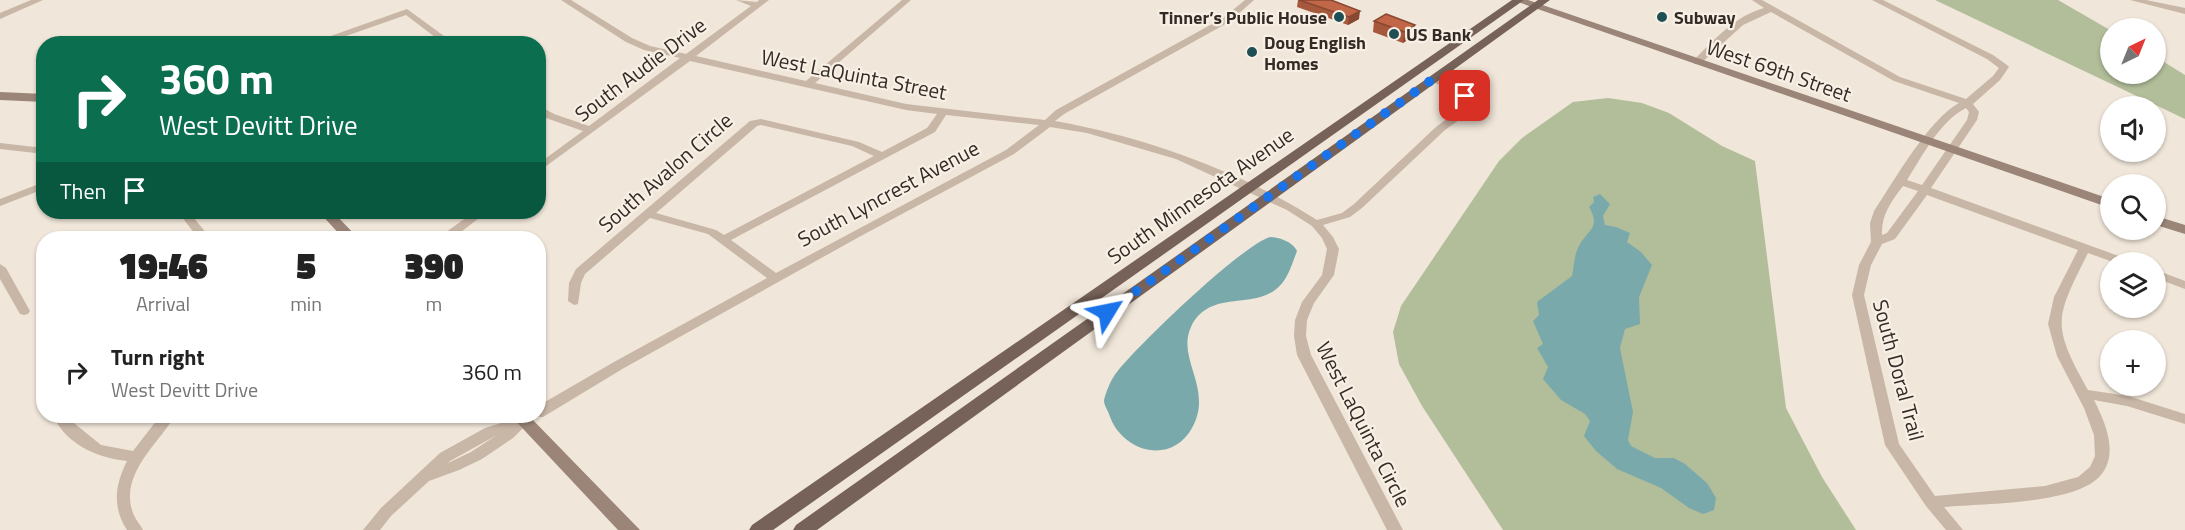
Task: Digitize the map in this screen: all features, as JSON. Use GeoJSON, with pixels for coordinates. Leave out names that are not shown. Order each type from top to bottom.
{"type":"FeatureCollection","features":[{"type":"Feature","properties":{"kind":"main road","name":"West 69th Street"},"geometry":{"type":"LineString","coordinates":[[1518,0],[1541,2],[1955,146]]}},
{"type":"Feature","properties":{"kind":"main road","name":"South Minnesota Avenue"},"geometry":{"type":"LineString","coordinates":[[759,530],[1518,0]]}},
{"type":"Feature","properties":{"kind":"main road","name":"South Minnesota Avenue"},"geometry":{"type":"LineString","coordinates":[[803,530],[1541,2]]}},
{"type":"Feature","properties":{"kind":"main road"},"geometry":{"type":"LineString","coordinates":[[0,96],[36,98]]}},
{"type":"Feature","properties":{"kind":"main road"},"geometry":{"type":"LineString","coordinates":[[1955,146],[2100,191]]}},
{"type":"Feature","properties":{"kind":"main road"},"geometry":{"type":"LineString","coordinates":[[1955,146],[2100,200]]}},
{"type":"Feature","properties":{"kind":"main road"},"geometry":{"type":"LineString","coordinates":[[2166,212],[2185,219]]}},
{"type":"Feature","properties":{"kind":"main road"},"geometry":{"type":"LineString","coordinates":[[333,219],[344,231]]}},
{"type":"Feature","properties":{"kind":"main road"},"geometry":{"type":"LineString","coordinates":[[2166,223],[2185,230]]}},
{"type":"Feature","properties":{"kind":"main road"},"geometry":{"type":"LineString","coordinates":[[535,423],[630,530]]}},
{"type":"Feature","properties":{"kind":"street"},"geometry":{"type":"LineString","coordinates":[[0,16],[39,0]]}},
{"type":"Feature","properties":{"kind":"street","name":"West LaQuinta Street"},"geometry":{"type":"LineString","coordinates":[[565,0],[629,40],[647,48],[906,107],[1047,123],[1133,141],[1180,157],[1268,197]]}},
{"type":"Feature","properties":{"kind":"street"},"geometry":{"type":"LineString","coordinates":[[740,0],[762,2]]}},
{"type":"Feature","properties":{"kind":"street"},"geometry":{"type":"LineString","coordinates":[[807,86],[907,0]]}},
{"type":"Feature","properties":{"kind":"street","name":"South Lyncrest Avenue"},"geometry":{"type":"LineString","coordinates":[[546,406],[775,278],[974,169],[1010,152],[1047,123],[1107,85],[1226,20],[1250,0]]}},
{"type":"Feature","properties":{"kind":"street"},"geometry":{"type":"LineString","coordinates":[[1756,0],[1897,79],[1968,103]]}},
{"type":"Feature","properties":{"kind":"street","name":"South Doral Trail"},"geometry":{"type":"LineString","coordinates":[[1876,0],[2001,63],[2004,67],[1968,103],[1952,111],[1930,137],[1880,211],[1876,223],[1877,243],[1865,265],[1858,295],[1892,445],[1931,502],[1955,530]]}},
{"type":"Feature","properties":{"kind":"street"},"geometry":{"type":"LineString","coordinates":[[2134,0],[2185,11]]}},
{"type":"Feature","properties":{"kind":"street","name":"South Audie Drive"},"geometry":{"type":"LineString","coordinates":[[546,163],[762,2]]}},
{"type":"Feature","properties":{"kind":"street"},"geometry":{"type":"LineString","coordinates":[[1700,59],[1741,21],[1758,11],[1771,9]]}},
{"type":"Feature","properties":{"kind":"street"},"geometry":{"type":"LineString","coordinates":[[336,36],[407,12],[440,36]]}},
{"type":"Feature","properties":{"kind":"street"},"geometry":{"type":"LineString","coordinates":[[1316,225],[1346,215],[1358,206],[1441,128],[1465,111],[1468,104],[1465,96],[1454,88],[1433,79]]}},
{"type":"Feature","properties":{"kind":"street","name":"South Doral Trail"},"geometry":{"type":"LineString","coordinates":[[1877,243],[1891,236],[1925,191],[1972,120],[1974,112],[1968,103]]}},
{"type":"Feature","properties":{"kind":"street"},"geometry":{"type":"LineString","coordinates":[[723,240],[931,130],[943,111]]}},
{"type":"Feature","properties":{"kind":"street"},"geometry":{"type":"LineString","coordinates":[[546,113],[591,130]]}},
{"type":"Feature","properties":{"kind":"street","name":"South Avalon Circle"},"geometry":{"type":"LineString","coordinates":[[574,301],[575,283],[580,272],[754,123],[761,122],[855,144],[882,156]]}},
{"type":"Feature","properties":{"kind":"street"},"geometry":{"type":"LineString","coordinates":[[0,146],[36,150]]}},
{"type":"Feature","properties":{"kind":"street"},"geometry":{"type":"LineString","coordinates":[[1900,181],[2100,253]]}},
{"type":"Feature","properties":{"kind":"street"},"geometry":{"type":"LineString","coordinates":[[0,203],[36,188]]}},
{"type":"Feature","properties":{"kind":"street","name":"West LaQuinta Circle"},"geometry":{"type":"LineString","coordinates":[[1268,197],[1316,225],[1327,237],[1333,249],[1328,275],[1308,302],[1301,320],[1300,336],[1304,355],[1395,530]]}},
{"type":"Feature","properties":{"kind":"street"},"geometry":{"type":"LineString","coordinates":[[647,214],[712,232],[775,278]]}},
{"type":"Feature","properties":{"kind":"street"},"geometry":{"type":"LineString","coordinates":[[189,219],[198,231]]}},
{"type":"Feature","properties":{"kind":"street"},"geometry":{"type":"LineString","coordinates":[[456,231],[472,219]]}},
{"type":"Feature","properties":{"kind":"street"},"geometry":{"type":"LineString","coordinates":[[1931,502],[2062,490],[2091,476],[2102,460],[2105,449],[2103,436],[2071,372],[2054,326],[2054,314],[2085,248]]}},
{"type":"Feature","properties":{"kind":"street"},"geometry":{"type":"LineString","coordinates":[[0,268],[24,311]]}},
{"type":"Feature","properties":{"kind":"street"},"geometry":{"type":"LineString","coordinates":[[2166,278],[2185,285]]}},
{"type":"Feature","properties":{"kind":"street"},"geometry":{"type":"LineString","coordinates":[[2084,394],[2128,401],[2185,419]]}},
{"type":"Feature","properties":{"kind":"street"},"geometry":{"type":"LineString","coordinates":[[64,423],[92,449],[107,454],[136,457]]}},
{"type":"Feature","properties":{"kind":"street"},"geometry":{"type":"LineString","coordinates":[[135,530],[131,526],[122,500],[130,465],[150,435],[161,423]]}},
{"type":"Feature","properties":{"kind":"street","name":"South Lyncrest Avenue"},"geometry":{"type":"LineString","coordinates":[[371,530],[386,512],[428,475],[455,468],[489,448],[520,423]]}},
{"type":"Feature","properties":{"kind":"green space"},"geometry":{"type":"Polygon","coordinates":[[[1935,0],[2058,0],[2100,24],[2100,79],[1935,0]]]}},
{"type":"Feature","properties":{"kind":"green space"},"geometry":{"type":"Polygon","coordinates":[[[2166,63],[2185,75],[2185,119],[2166,110],[2166,96],[2137,96],[2111,84],[2166,84],[2166,63]]]}},
{"type":"Feature","properties":{"kind":"green space"},"geometry":{"type":"Polygon","coordinates":[[[1608,98],[1642,103],[1669,113],[1722,146],[1755,161],[1786,408],[1822,477],[1856,530],[1503,530],[1422,406],[1399,364],[1393,332],[1401,306],[1499,161],[1522,138],[1573,102],[1608,98]]]}},
{"type":"Feature","properties":{"kind":"water"},"geometry":{"type":"Polygon","coordinates":[[[1600,194],[1610,204],[1603,216],[1605,225],[1630,233],[1627,242],[1641,252],[1652,265],[1639,297],[1640,324],[1625,329],[1620,348],[1633,412],[1628,440],[1631,446],[1655,458],[1674,458],[1685,464],[1707,483],[1716,498],[1714,510],[1703,514],[1689,508],[1661,488],[1617,469],[1596,451],[1584,436],[1590,421],[1585,414],[1561,400],[1543,379],[1548,367],[1537,348],[1543,344],[1533,321],[1539,315],[1537,302],[1572,276],[1577,251],[1593,225],[1593,214],[1589,207],[1594,202],[1593,197],[1600,194]]]}},
{"type":"Feature","properties":{"kind":"water"},"geometry":{"type":"Polygon","coordinates":[[[1270,237],[1285,241],[1297,251],[1289,272],[1279,287],[1265,296],[1208,308],[1191,327],[1188,351],[1199,400],[1198,414],[1192,428],[1183,440],[1172,447],[1160,450],[1135,445],[1124,438],[1115,427],[1104,401],[1115,374],[1167,320],[1214,277],[1256,244],[1270,237]]]}},
{"type":"Feature","properties":{"kind":"building"},"geometry":{"type":"Polygon","coordinates":[[[1299,0],[1331,0],[1360,11],[1349,17],[1299,0]]]}},
{"type":"Feature","properties":{"kind":"building"},"geometry":{"type":"Polygon","coordinates":[[[1386,14],[1415,25],[1405,32],[1374,21],[1386,14]]]}},
{"type":"Feature","properties":{"kind":"place","name":"Tinner’s Public House"},"geometry":{"type":"Point","coordinates":[1339,17]}},
{"type":"Feature","properties":{"kind":"place","name":"Subway"},"geometry":{"type":"Point","coordinates":[1662,17]}},
{"type":"Feature","properties":{"kind":"place","name":"US Bank"},"geometry":{"type":"Point","coordinates":[1394,34]}},
{"type":"Feature","properties":{"kind":"place","name":"Doug English Homes"},"geometry":{"type":"Point","coordinates":[1252,52]}},
{"type":"Feature","properties":{"kind":"route"},"geometry":{"type":"LineString","coordinates":[[1107,312],[1433,79],[1454,88],[1465,96]]}}]}
